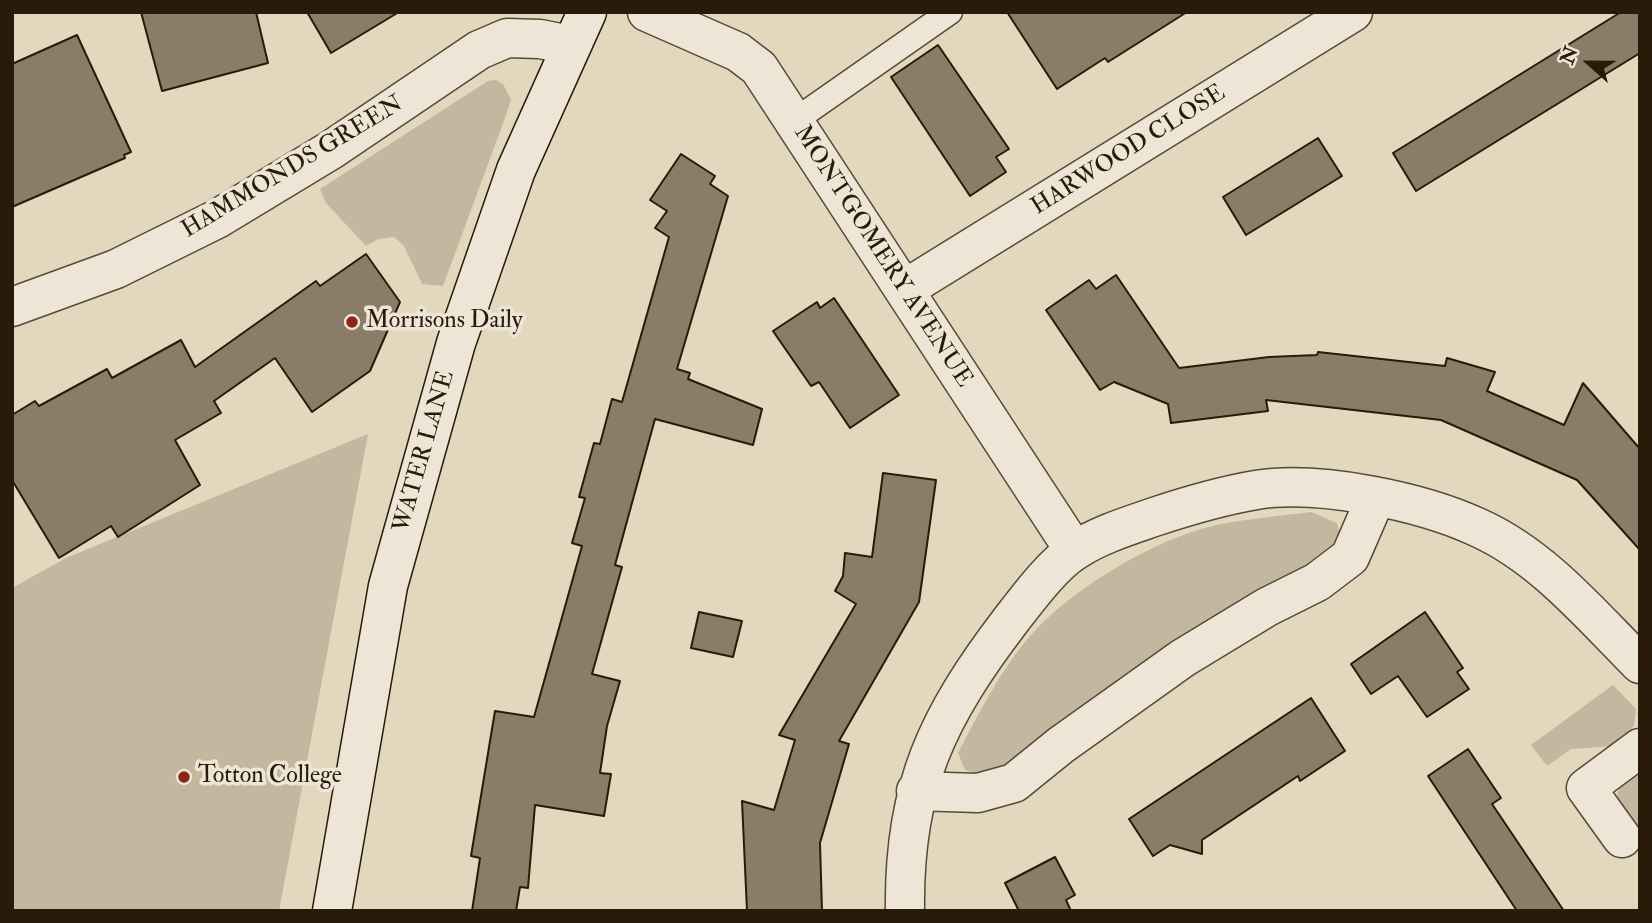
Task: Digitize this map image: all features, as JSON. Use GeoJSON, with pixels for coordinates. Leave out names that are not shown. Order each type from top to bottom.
{"type":"FeatureCollection","features":[{"type":"Feature","properties":{"kind":"street","name":"MONTGOMERY AVENUE"},"geometry":{"type":"LineString","coordinates":[[647,12],[738,52],[759,68],[1074,550]]}},
{"type":"Feature","properties":{"kind":"street","name":"HARWOOD CLOSE"},"geometry":{"type":"LineString","coordinates":[[905,289],[1353,12]]}},
{"type":"Feature","properties":{"kind":"street","name":"HAMMONDS GREEN"},"geometry":{"type":"LineString","coordinates":[[12,307],[116,269],[217,219],[331,150],[479,50],[508,38],[540,38],[579,29]]}},
{"type":"Feature","properties":{"kind":"street","name":"WATER LANE"},"geometry":{"type":"LineString","coordinates":[[332,911],[391,574],[456,343],[516,170],[579,29]]}},
{"type":"Feature","properties":{"kind":"street"},"geometry":{"type":"LineString","coordinates":[[905,911],[908,836],[922,769],[949,712],[986,653],[1031,594],[1074,550],[1124,527],[1189,505],[1258,489],[1326,490],[1376,497],[1428,509],[1479,528],[1527,556],[1573,596],[1640,664]]}},
{"type":"Feature","properties":{"kind":"street"},"geometry":{"type":"LineString","coordinates":[[916,791],[978,793],[1014,783],[1061,745],[1183,658],[1267,607],[1317,582],[1350,557],[1376,497]]}},
{"type":"Feature","properties":{"kind":"street"},"geometry":{"type":"LineString","coordinates":[[1622,838],[1577,775],[1640,748]]}},
{"type":"Feature","properties":{"kind":"lane"},"geometry":{"type":"LineString","coordinates":[[794,121],[950,12]]}},
{"type":"Feature","properties":{"kind":"shaded area"},"geometry":{"type":"Polygon","coordinates":[[[496,80],[503,84],[511,100],[505,118],[443,286],[422,284],[404,246],[394,237],[379,239],[366,246],[326,203],[320,189],[488,81],[496,80]]]}},
{"type":"Feature","properties":{"kind":"shaded area","name":"Totton College"},"geometry":{"type":"Polygon","coordinates":[[[368,434],[279,911],[12,911],[12,588],[66,558],[368,434]]]}},
{"type":"Feature","properties":{"kind":"shaded area"},"geometry":{"type":"Polygon","coordinates":[[[1311,512],[1337,523],[1342,544],[1008,767],[987,777],[965,770],[958,753],[991,692],[1031,635],[1066,602],[1132,558],[1179,537],[1214,526],[1311,512]]]}},
{"type":"Feature","properties":{"kind":"shaded area"},"geometry":{"type":"Polygon","coordinates":[[[1613,685],[1636,709],[1634,725],[1626,737],[1614,746],[1571,749],[1547,766],[1531,745],[1613,685]]]}},
{"type":"Feature","properties":{"kind":"shaded area"},"geometry":{"type":"Polygon","coordinates":[[[1640,767],[1640,842],[1621,811],[1618,794],[1628,777],[1640,767]]]}},
{"type":"Feature","properties":{"kind":"building"},"geometry":{"type":"Polygon","coordinates":[[[141,12],[256,12],[268,63],[162,91],[141,12]]]}},
{"type":"Feature","properties":{"kind":"building"},"geometry":{"type":"Polygon","coordinates":[[[307,12],[399,12],[331,53],[307,12]]]}},
{"type":"Feature","properties":{"kind":"building"},"geometry":{"type":"Polygon","coordinates":[[[1007,12],[1187,12],[1108,62],[1105,58],[1057,89],[1007,12]]]}},
{"type":"Feature","properties":{"kind":"building"},"geometry":{"type":"Polygon","coordinates":[[[1621,12],[1640,12],[1640,53],[1416,191],[1393,153],[1621,12]]]}},
{"type":"Feature","properties":{"kind":"building"},"geometry":{"type":"Polygon","coordinates":[[[77,35],[131,152],[124,155],[125,158],[12,207],[12,64],[77,35]]]}},
{"type":"Feature","properties":{"kind":"building"},"geometry":{"type":"Polygon","coordinates":[[[938,45],[1009,149],[996,157],[1006,172],[970,196],[891,77],[938,45]]]}},
{"type":"Feature","properties":{"kind":"building"},"geometry":{"type":"Polygon","coordinates":[[[1318,138],[1342,176],[1246,235],[1223,197],[1318,138]]]}},
{"type":"Feature","properties":{"kind":"building"},"geometry":{"type":"Polygon","coordinates":[[[681,154],[715,176],[710,184],[728,196],[677,369],[690,373],[688,379],[762,409],[753,445],[655,419],[615,565],[622,567],[592,674],[620,681],[607,726],[600,773],[611,774],[604,816],[535,805],[528,888],[520,887],[516,911],[472,911],[480,858],[471,856],[495,711],[534,717],[582,546],[572,543],[585,498],[579,497],[594,443],[600,444],[612,399],[622,402],[669,237],[655,228],[667,211],[650,200],[681,154]]]}},
{"type":"Feature","properties":{"kind":"building"},"geometry":{"type":"Polygon","coordinates":[[[366,254],[400,302],[370,371],[312,412],[275,358],[214,401],[221,413],[175,440],[200,485],[118,537],[111,526],[59,558],[12,480],[12,415],[35,401],[39,406],[107,369],[112,378],[181,340],[195,367],[316,281],[320,286],[366,254]]]}},
{"type":"Feature","properties":{"kind":"building"},"geometry":{"type":"Polygon","coordinates":[[[1116,275],[1179,368],[1269,357],[1317,355],[1318,352],[1445,366],[1447,358],[1495,372],[1487,391],[1564,425],[1583,383],[1640,449],[1640,550],[1577,480],[1441,420],[1266,400],[1268,411],[1171,423],[1168,404],[1114,382],[1100,390],[1046,310],[1089,280],[1096,289],[1116,275]]]}},
{"type":"Feature","properties":{"kind":"building"},"geometry":{"type":"Polygon","coordinates":[[[834,298],[899,395],[850,428],[819,382],[811,386],[773,331],[817,302],[820,308],[834,298]]]}},
{"type":"Feature","properties":{"kind":"building"},"geometry":{"type":"Polygon","coordinates":[[[883,473],[936,480],[919,602],[839,741],[849,744],[820,843],[822,911],[747,911],[742,801],[774,810],[795,740],[779,735],[856,604],[835,591],[843,576],[845,553],[872,557],[883,473]]]}},
{"type":"Feature","properties":{"kind":"building"},"geometry":{"type":"Polygon","coordinates":[[[699,612],[742,621],[733,657],[691,648],[699,612]]]}},
{"type":"Feature","properties":{"kind":"building"},"geometry":{"type":"Polygon","coordinates":[[[1425,612],[1463,668],[1457,672],[1469,689],[1427,717],[1398,676],[1371,694],[1351,664],[1425,612]]]}},
{"type":"Feature","properties":{"kind":"building"},"geometry":{"type":"Polygon","coordinates":[[[1311,698],[1345,751],[1300,781],[1298,776],[1202,840],[1202,854],[1170,845],[1153,856],[1129,819],[1311,698]]]}},
{"type":"Feature","properties":{"kind":"building"},"geometry":{"type":"Polygon","coordinates":[[[1468,749],[1501,798],[1492,804],[1564,911],[1517,911],[1428,776],[1468,749]]]}},
{"type":"Feature","properties":{"kind":"building"},"geometry":{"type":"Polygon","coordinates":[[[1055,857],[1075,895],[1066,900],[1071,911],[1019,911],[1005,883],[1055,857]]]}},
{"type":"Feature","properties":{"kind":"place","name":"Morrisons Daily"},"geometry":{"type":"Point","coordinates":[352,322]}},
{"type":"Feature","properties":{"kind":"place","name":"Totton College"},"geometry":{"type":"Point","coordinates":[184,777]}}]}
